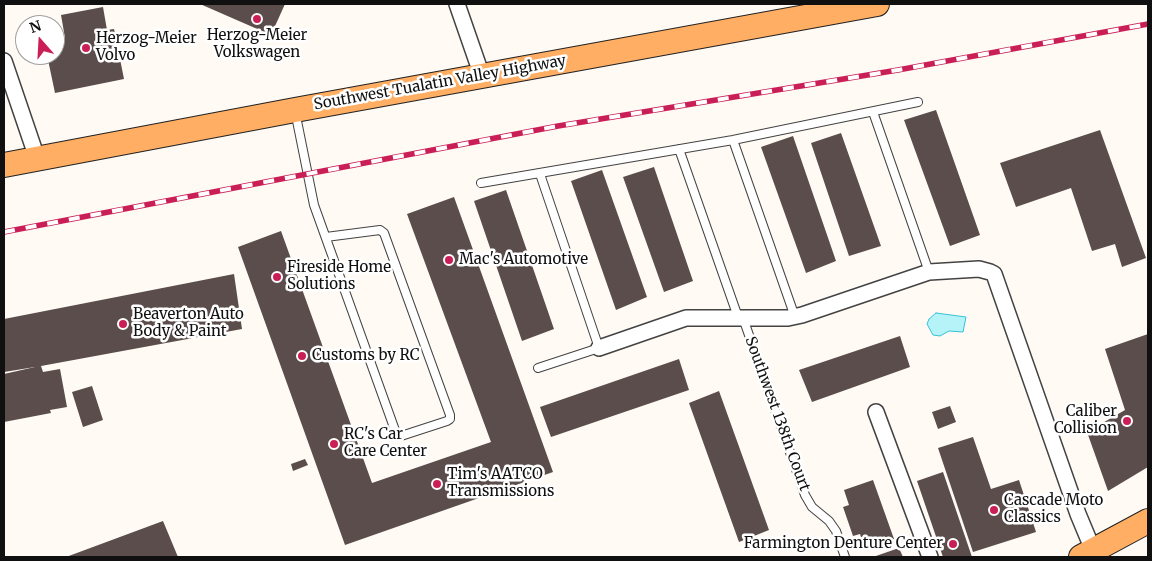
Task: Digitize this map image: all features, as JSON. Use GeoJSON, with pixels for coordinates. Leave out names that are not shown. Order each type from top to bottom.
{"type":"FeatureCollection","features":[{"type":"Feature","properties":{"kind":"main road","name":"Southwest Tualatin Valley Highway"},"geometry":{"type":"LineString","coordinates":[[4,165],[877,4]]}},
{"type":"Feature","properties":{"kind":"main road"},"geometry":{"type":"LineString","coordinates":[[1087,554],[1148,521]]}},
{"type":"Feature","properties":{"kind":"street"},"geometry":{"type":"LineString","coordinates":[[457,4],[482,76]]}},
{"type":"Feature","properties":{"kind":"street"},"geometry":{"type":"LineString","coordinates":[[4,61],[37,158]]}},
{"type":"Feature","properties":{"kind":"street"},"geometry":{"type":"LineString","coordinates":[[599,348],[681,319],[795,317],[929,272],[979,269],[994,274],[1078,514],[1087,554]]}},
{"type":"Feature","properties":{"kind":"street"},"geometry":{"type":"LineString","coordinates":[[876,412],[930,557]]}},
{"type":"Feature","properties":{"kind":"lane"},"geometry":{"type":"LineString","coordinates":[[481,183],[733,140],[918,102]]}},
{"type":"Feature","properties":{"kind":"lane"},"geometry":{"type":"LineString","coordinates":[[295,110],[314,205],[396,434],[401,436],[450,419],[383,230],[326,237]]}},
{"type":"Feature","properties":{"kind":"lane"},"geometry":{"type":"LineString","coordinates":[[873,112],[929,272]]}},
{"type":"Feature","properties":{"kind":"lane"},"geometry":{"type":"LineString","coordinates":[[733,140],[795,317]]}},
{"type":"Feature","properties":{"kind":"lane","name":"Southwest 138th Court"},"geometry":{"type":"LineString","coordinates":[[679,149],[805,495],[812,506],[829,521],[836,531],[845,557]]}},
{"type":"Feature","properties":{"kind":"lane"},"geometry":{"type":"LineString","coordinates":[[538,368],[599,348],[540,174]]}},
{"type":"Feature","properties":{"kind":"water"},"geometry":{"type":"Polygon","coordinates":[[[936,313],[966,317],[963,332],[949,331],[940,336],[933,335],[927,324],[929,319],[936,313]]]}},
{"type":"Feature","properties":{"kind":"building","name":"Herzog-Meier Volkswagen"},"geometry":{"type":"Polygon","coordinates":[[[200,4],[285,4],[271,35],[200,4]]]}},
{"type":"Feature","properties":{"kind":"building","name":"Herzog-Meier Volvo"},"geometry":{"type":"Polygon","coordinates":[[[103,7],[107,30],[114,29],[124,79],[55,93],[49,65],[65,65],[65,15],[61,15],[103,7]]]}},
{"type":"Feature","properties":{"kind":"building"},"geometry":{"type":"Polygon","coordinates":[[[936,110],[980,235],[950,246],[904,120],[936,110]]]}},
{"type":"Feature","properties":{"kind":"building"},"geometry":{"type":"Polygon","coordinates":[[[1100,130],[1146,258],[1122,267],[1115,244],[1092,251],[1071,188],[1016,207],[1000,163],[1100,130]]]}},
{"type":"Feature","properties":{"kind":"building"},"geometry":{"type":"Polygon","coordinates":[[[841,133],[881,246],[849,256],[811,143],[841,133]]]}},
{"type":"Feature","properties":{"kind":"building"},"geometry":{"type":"Polygon","coordinates":[[[793,136],[836,261],[806,273],[761,147],[793,136]]]}},
{"type":"Feature","properties":{"kind":"building"},"geometry":{"type":"Polygon","coordinates":[[[654,167],[693,281],[664,292],[623,177],[654,167]]]}},
{"type":"Feature","properties":{"kind":"building"},"geometry":{"type":"Polygon","coordinates":[[[602,170],[647,297],[616,310],[571,181],[602,170]]]}},
{"type":"Feature","properties":{"kind":"building"},"geometry":{"type":"Polygon","coordinates":[[[506,190],[554,329],[522,341],[474,201],[506,190]]]}},
{"type":"Feature","properties":{"kind":"building"},"geometry":{"type":"Polygon","coordinates":[[[454,197],[553,472],[345,545],[238,247],[281,231],[372,483],[491,442],[407,214],[454,197]]]}},
{"type":"Feature","properties":{"kind":"building","name":"Beaverton Auto Body & Paint"},"geometry":{"type":"Polygon","coordinates":[[[234,274],[242,329],[41,366],[43,372],[60,369],[67,407],[50,410],[51,413],[4,422],[4,374],[35,367],[4,372],[4,319],[234,274]]]}},
{"type":"Feature","properties":{"kind":"building","name":"Caliber Collision"},"geometry":{"type":"Polygon","coordinates":[[[1148,334],[1148,467],[1108,491],[1087,432],[1125,410],[1105,349],[1148,334]]]}},
{"type":"Feature","properties":{"kind":"building"},"geometry":{"type":"Polygon","coordinates":[[[900,336],[910,367],[812,402],[799,370],[900,336]]]}},
{"type":"Feature","properties":{"kind":"building"},"geometry":{"type":"Polygon","coordinates":[[[679,359],[689,390],[551,437],[540,407],[679,359]]]}},
{"type":"Feature","properties":{"kind":"building"},"geometry":{"type":"Polygon","coordinates":[[[92,386],[103,420],[83,427],[72,392],[92,386]]]}},
{"type":"Feature","properties":{"kind":"building"},"geometry":{"type":"Polygon","coordinates":[[[719,391],[769,530],[739,542],[689,403],[719,391]]]}},
{"type":"Feature","properties":{"kind":"building"},"geometry":{"type":"Polygon","coordinates":[[[950,406],[956,422],[938,429],[932,412],[950,406]]]}},
{"type":"Feature","properties":{"kind":"building","name":"Cascade Moto Classics"},"geometry":{"type":"Polygon","coordinates":[[[973,437],[991,489],[1019,480],[1036,532],[973,552],[938,448],[973,437]]]}},
{"type":"Feature","properties":{"kind":"building"},"geometry":{"type":"Polygon","coordinates":[[[305,459],[308,465],[293,471],[291,464],[305,459]]]}},
{"type":"Feature","properties":{"kind":"building"},"geometry":{"type":"Polygon","coordinates":[[[943,472],[972,557],[943,557],[917,481],[943,472]]]}},
{"type":"Feature","properties":{"kind":"building"},"geometry":{"type":"Polygon","coordinates":[[[873,480],[894,539],[865,550],[860,534],[853,536],[843,507],[849,505],[844,490],[873,480]]]}},
{"type":"Feature","properties":{"kind":"building"},"geometry":{"type":"Polygon","coordinates":[[[163,521],[178,557],[66,557],[163,521]]]}},
{"type":"Feature","properties":{"kind":"building"},"geometry":{"type":"Polygon","coordinates":[[[899,548],[903,557],[873,557],[899,548]]]}},
{"type":"Feature","properties":{"kind":"railway"},"geometry":{"type":"LineString","coordinates":[[4,232],[558,126],[898,70],[1148,24]]}},
{"type":"Feature","properties":{"kind":"place","name":"Herzog-Meier Volkswagen"},"geometry":{"type":"Point","coordinates":[257,19]}},
{"type":"Feature","properties":{"kind":"place","name":"Herzog-Meier Volvo"},"geometry":{"type":"Point","coordinates":[86,48]}},
{"type":"Feature","properties":{"kind":"place","name":"Mac's Automotive"},"geometry":{"type":"Point","coordinates":[449,260]}},
{"type":"Feature","properties":{"kind":"place","name":"Fireside Home Solutions"},"geometry":{"type":"Point","coordinates":[277,277]}},
{"type":"Feature","properties":{"kind":"place","name":"Beaverton Auto Body & Paint"},"geometry":{"type":"Point","coordinates":[123,324]}},
{"type":"Feature","properties":{"kind":"place","name":"Customs by RC"},"geometry":{"type":"Point","coordinates":[302,356]}},
{"type":"Feature","properties":{"kind":"place","name":"Caliber Collision"},"geometry":{"type":"Point","coordinates":[1127,421]}},
{"type":"Feature","properties":{"kind":"place","name":"RC's Car Care Center"},"geometry":{"type":"Point","coordinates":[334,444]}},
{"type":"Feature","properties":{"kind":"place","name":"Tim's AATCO Transmissions"},"geometry":{"type":"Point","coordinates":[437,484]}},
{"type":"Feature","properties":{"kind":"place","name":"Cascade Moto Classics"},"geometry":{"type":"Point","coordinates":[994,510]}},
{"type":"Feature","properties":{"kind":"place","name":"Farmington Denture Center"},"geometry":{"type":"Point","coordinates":[953,544]}}]}
